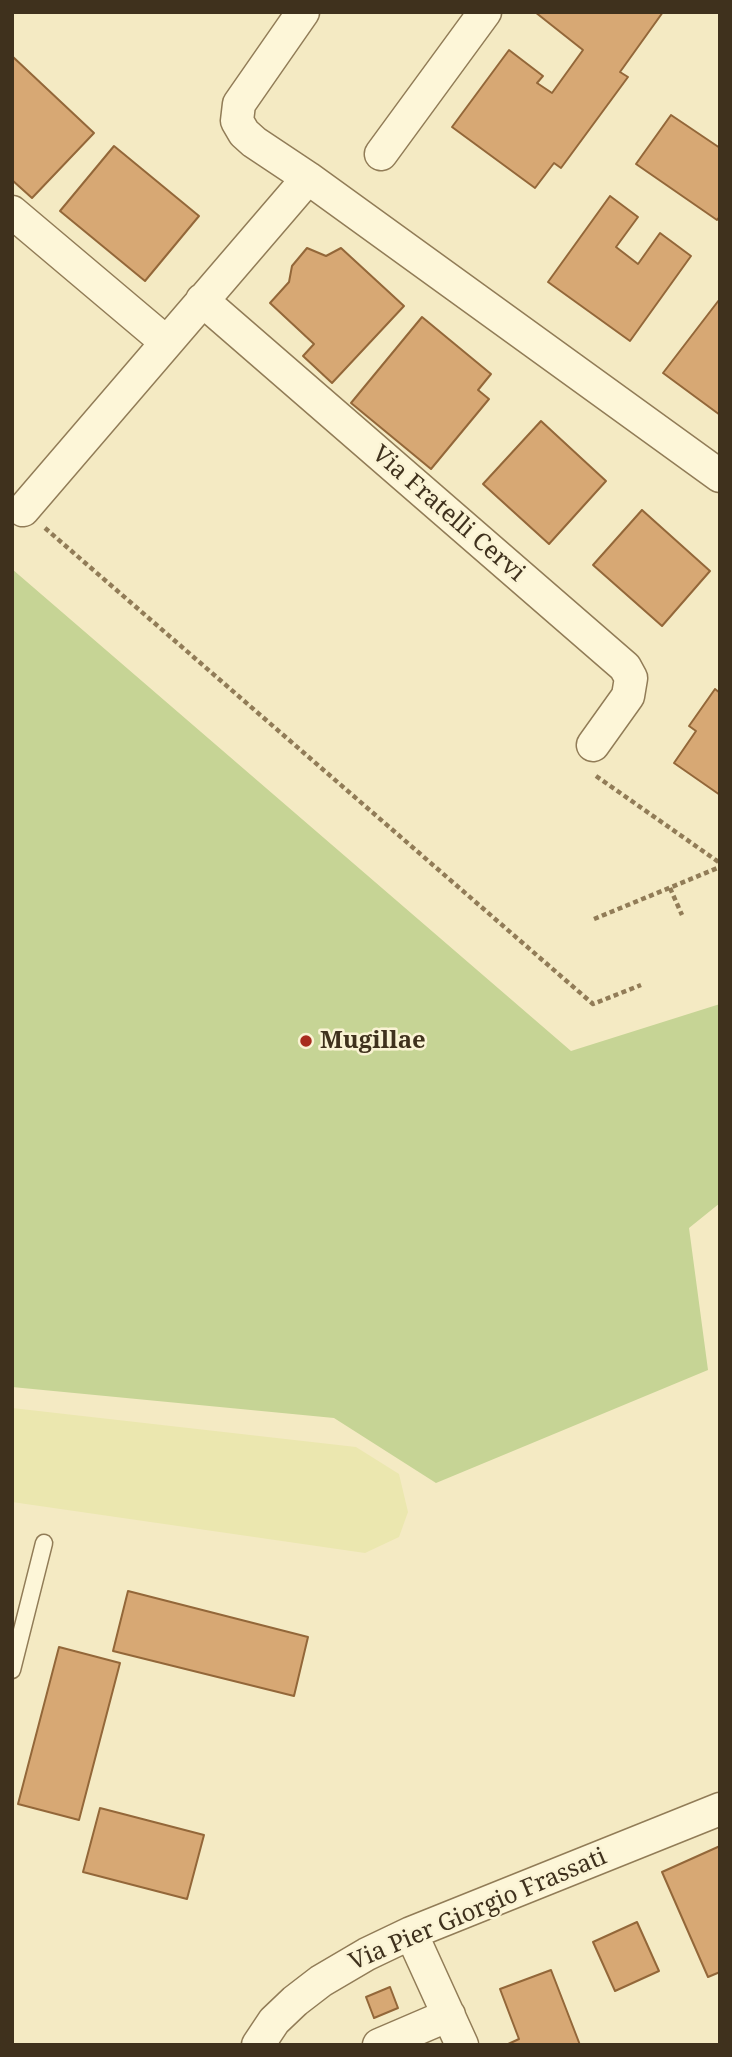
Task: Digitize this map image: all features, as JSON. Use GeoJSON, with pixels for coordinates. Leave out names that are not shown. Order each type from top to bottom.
{"type":"FeatureCollection","features":[{"type":"Feature","properties":{"kind":"street"},"geometry":{"type":"LineString","coordinates":[[303,12],[239,104],[237,121],[244,133],[720,476]]}},
{"type":"Feature","properties":{"kind":"street"},"geometry":{"type":"LineString","coordinates":[[382,154],[485,12]]}},
{"type":"Feature","properties":{"kind":"street"},"geometry":{"type":"LineString","coordinates":[[23,510],[308,178]]}},
{"type":"Feature","properties":{"kind":"street"},"geometry":{"type":"LineString","coordinates":[[12,212],[166,342]]}},
{"type":"Feature","properties":{"kind":"street","name":"Via Fratelli Cervi"},"geometry":{"type":"LineString","coordinates":[[202,300],[625,667],[631,678],[628,696],[594,760]]}},
{"type":"Feature","properties":{"kind":"street","name":"Via Pier Giorgio Frassati"},"geometry":{"type":"LineString","coordinates":[[258,2045],[274,2021],[309,1990],[367,1954],[411,1933],[720,1809]]}},
{"type":"Feature","properties":{"kind":"street"},"geometry":{"type":"LineString","coordinates":[[411,1933],[462,2045]]}},
{"type":"Feature","properties":{"kind":"street"},"geometry":{"type":"LineString","coordinates":[[379,2045],[449,2015]]}},
{"type":"Feature","properties":{"kind":"lane"},"geometry":{"type":"LineString","coordinates":[[12,1670],[44,1543]]}},
{"type":"Feature","properties":{"kind":"path"},"geometry":{"type":"LineString","coordinates":[[23,510],[593,1004],[641,985]]}},
{"type":"Feature","properties":{"kind":"path"},"geometry":{"type":"LineString","coordinates":[[594,760],[720,865],[594,919]]}},
{"type":"Feature","properties":{"kind":"path"},"geometry":{"type":"LineString","coordinates":[[670,888],[682,915]]}},
{"type":"Feature","properties":{"kind":"shaded area"},"geometry":{"type":"Polygon","coordinates":[[[12,1408],[356,1447],[399,1474],[408,1512],[399,1537],[365,1553],[12,1502],[12,1408]]]}},
{"type":"Feature","properties":{"kind":"green space"},"geometry":{"type":"Polygon","coordinates":[[[12,569],[571,1051],[720,1004],[720,1203],[689,1228],[708,1370],[436,1483],[334,1418],[12,1387],[12,569]]]}},
{"type":"Feature","properties":{"kind":"building"},"geometry":{"type":"Polygon","coordinates":[[[535,12],[663,12],[620,72],[628,77],[561,168],[554,163],[535,188],[452,127],[509,50],[543,76],[537,83],[552,93],[583,50],[535,12]]]}},
{"type":"Feature","properties":{"kind":"building"},"geometry":{"type":"Polygon","coordinates":[[[12,56],[94,133],[32,198],[12,180],[12,56]]]}},
{"type":"Feature","properties":{"kind":"building"},"geometry":{"type":"Polygon","coordinates":[[[671,115],[720,148],[720,216],[717,220],[636,164],[671,115]]]}},
{"type":"Feature","properties":{"kind":"building"},"geometry":{"type":"Polygon","coordinates":[[[114,146],[199,216],[145,281],[60,211],[114,146]]]}},
{"type":"Feature","properties":{"kind":"building"},"geometry":{"type":"Polygon","coordinates":[[[610,196],[638,217],[616,247],[638,264],[660,233],[691,256],[630,341],[548,282],[610,196]]]}},
{"type":"Feature","properties":{"kind":"building"},"geometry":{"type":"Polygon","coordinates":[[[307,248],[326,256],[341,248],[404,306],[332,383],[303,356],[314,344],[270,303],[289,282],[292,266],[307,248]]]}},
{"type":"Feature","properties":{"kind":"building"},"geometry":{"type":"Polygon","coordinates":[[[720,301],[720,415],[663,373],[720,301]]]}},
{"type":"Feature","properties":{"kind":"building"},"geometry":{"type":"Polygon","coordinates":[[[422,317],[491,374],[478,390],[489,399],[431,469],[351,403],[422,317]]]}},
{"type":"Feature","properties":{"kind":"building"},"geometry":{"type":"Polygon","coordinates":[[[541,421],[606,481],[549,544],[483,484],[541,421]]]}},
{"type":"Feature","properties":{"kind":"building"},"geometry":{"type":"Polygon","coordinates":[[[642,510],[710,571],[662,626],[593,565],[642,510]]]}},
{"type":"Feature","properties":{"kind":"building"},"geometry":{"type":"Polygon","coordinates":[[[715,689],[720,693],[720,795],[674,763],[696,731],[689,726],[715,689]]]}},
{"type":"Feature","properties":{"kind":"building"},"geometry":{"type":"Polygon","coordinates":[[[128,1591],[308,1637],[294,1696],[113,1651],[128,1591]]]}},
{"type":"Feature","properties":{"kind":"building"},"geometry":{"type":"Polygon","coordinates":[[[59,1647],[120,1663],[79,1820],[18,1804],[59,1647]]]}},
{"type":"Feature","properties":{"kind":"building"},"geometry":{"type":"Polygon","coordinates":[[[100,1808],[204,1835],[187,1899],[83,1872],[100,1808]]]}},
{"type":"Feature","properties":{"kind":"building"},"geometry":{"type":"Polygon","coordinates":[[[720,1846],[720,1972],[708,1977],[662,1872],[720,1846]]]}},
{"type":"Feature","properties":{"kind":"building"},"geometry":{"type":"Polygon","coordinates":[[[637,1922],[659,1971],[615,1991],[593,1942],[637,1922]]]}},
{"type":"Feature","properties":{"kind":"building"},"geometry":{"type":"Polygon","coordinates":[[[551,1970],[580,2045],[506,2045],[519,2039],[500,1989],[551,1970]]]}},
{"type":"Feature","properties":{"kind":"building"},"geometry":{"type":"Polygon","coordinates":[[[390,1987],[398,2008],[374,2018],[366,1997],[390,1987]]]}},
{"type":"Feature","properties":{"kind":"place","name":"Mugillae"},"geometry":{"type":"Point","coordinates":[306,1041]}}]}
